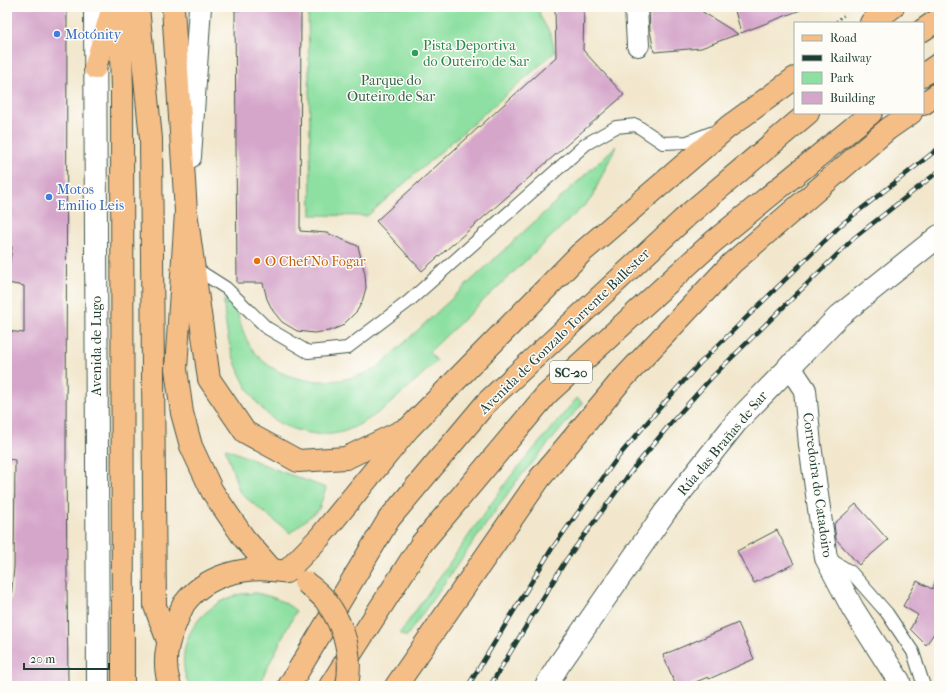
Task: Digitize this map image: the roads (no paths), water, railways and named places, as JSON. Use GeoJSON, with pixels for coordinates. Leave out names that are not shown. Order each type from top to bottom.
{"type":"FeatureCollection","features":[{"type":"Feature","properties":{"kind":"main road"},"geometry":{"type":"LineString","coordinates":[[173,7],[186,212],[209,379],[245,432],[298,461],[346,458],[409,428]]}},
{"type":"Feature","properties":{"kind":"main road"},"geometry":{"type":"LineString","coordinates":[[872,22],[893,7]]}},
{"type":"Feature","properties":{"kind":"main road"},"geometry":{"type":"LineString","coordinates":[[114,10],[141,33],[151,139],[155,606],[168,641]]}},
{"type":"Feature","properties":{"kind":"main road"},"geometry":{"type":"LineString","coordinates":[[95,68],[114,10]]}},
{"type":"Feature","properties":{"kind":"main road"},"geometry":{"type":"LineString","coordinates":[[114,10],[123,341],[124,686]]}},
{"type":"Feature","properties":{"kind":"main road"},"geometry":{"type":"LineString","coordinates":[[924,29],[939,19]]}},
{"type":"Feature","properties":{"kind":"main road"},"geometry":{"type":"LineString","coordinates":[[924,74],[939,64]]}},
{"type":"Feature","properties":{"kind":"main road"},"geometry":{"type":"LineString","coordinates":[[279,571],[320,537],[409,428],[581,253],[728,127],[794,79]]}},
{"type":"Feature","properties":{"kind":"main road"},"geometry":{"type":"LineString","coordinates":[[924,103],[939,93]]}},
{"type":"Feature","properties":{"kind":"main road","name":"Avenida de Gonzalo Torrente Ballester"},"geometry":{"type":"LineString","coordinates":[[290,684],[389,519],[487,402],[689,214],[807,114]]}},
{"type":"Feature","properties":{"kind":"main road","name":"SC-20"},"geometry":{"type":"LineString","coordinates":[[330,686],[422,542],[546,394],[713,242],[870,114]]}},
{"type":"Feature","properties":{"kind":"main road"},"geometry":{"type":"LineString","coordinates":[[386,686],[401,681],[540,478],[619,383],[732,263],[888,129],[910,114]]}},
{"type":"Feature","properties":{"kind":"main road"},"geometry":{"type":"LineString","coordinates":[[186,212],[176,369],[182,413],[191,446],[212,491],[244,538],[279,571]]}},
{"type":"Feature","properties":{"kind":"main road"},"geometry":{"type":"LineString","coordinates":[[169,685],[166,666],[168,641],[184,605],[201,587],[223,575],[248,570],[279,571],[306,582],[326,600],[343,629],[350,660],[347,686]]}},
{"type":"Feature","properties":{"kind":"street"},"geometry":{"type":"LineString","coordinates":[[186,212],[200,7]]}},
{"type":"Feature","properties":{"kind":"street"},"geometry":{"type":"LineString","coordinates":[[636,7],[638,45]]}},
{"type":"Feature","properties":{"kind":"street","name":"Avenida de Lugo"},"geometry":{"type":"LineString","coordinates":[[95,68],[98,686]]}},
{"type":"Feature","properties":{"kind":"street","name":"Rúa das Brañas de Sar"},"geometry":{"type":"LineString","coordinates":[[546,686],[558,666],[665,512],[738,420],[839,316],[939,236]]}},
{"type":"Feature","properties":{"kind":"street","name":"Corredoira do Catadoiro"},"geometry":{"type":"LineString","coordinates":[[789,366],[805,390],[811,453],[826,558],[853,609],[899,681],[900,686]]}},
{"type":"Feature","properties":{"kind":"lane"},"geometry":{"type":"LineString","coordinates":[[193,267],[226,288],[267,328],[308,352],[346,348],[409,301],[586,144],[616,127],[636,125],[663,143],[687,142],[728,127]]}},
{"type":"Feature","properties":{"kind":"lane"},"geometry":{"type":"LineString","coordinates":[[826,558],[851,572],[887,613],[913,652],[924,686]]}},
{"type":"Feature","properties":{"kind":"railway"},"geometry":{"type":"LineString","coordinates":[[468,686],[551,550],[618,457],[657,411],[699,364],[842,224],[939,148]]}},
{"type":"Feature","properties":{"kind":"railway"},"geometry":{"type":"LineString","coordinates":[[490,686],[566,560],[633,469],[671,423],[712,377],[854,238],[939,171]]}},
{"type":"Feature","properties":{"kind":"place","name":"Motónity"},"geometry":{"type":"Point","coordinates":[57,34]}},
{"type":"Feature","properties":{"kind":"place","name":"Pista Deportiva do Outeiro de Sar"},"geometry":{"type":"Point","coordinates":[415,53]}},
{"type":"Feature","properties":{"kind":"place","name":"Motos Emilio Leis"},"geometry":{"type":"Point","coordinates":[49,197]}},
{"type":"Feature","properties":{"kind":"place","name":"O Chef No Fogar"},"geometry":{"type":"Point","coordinates":[257,261]}},
{"type":"Feature","properties":{"kind":"park label","name":"Parque do Outeiro de Sar"},"geometry":{"type":"Point","coordinates":[391,88]}}]}
